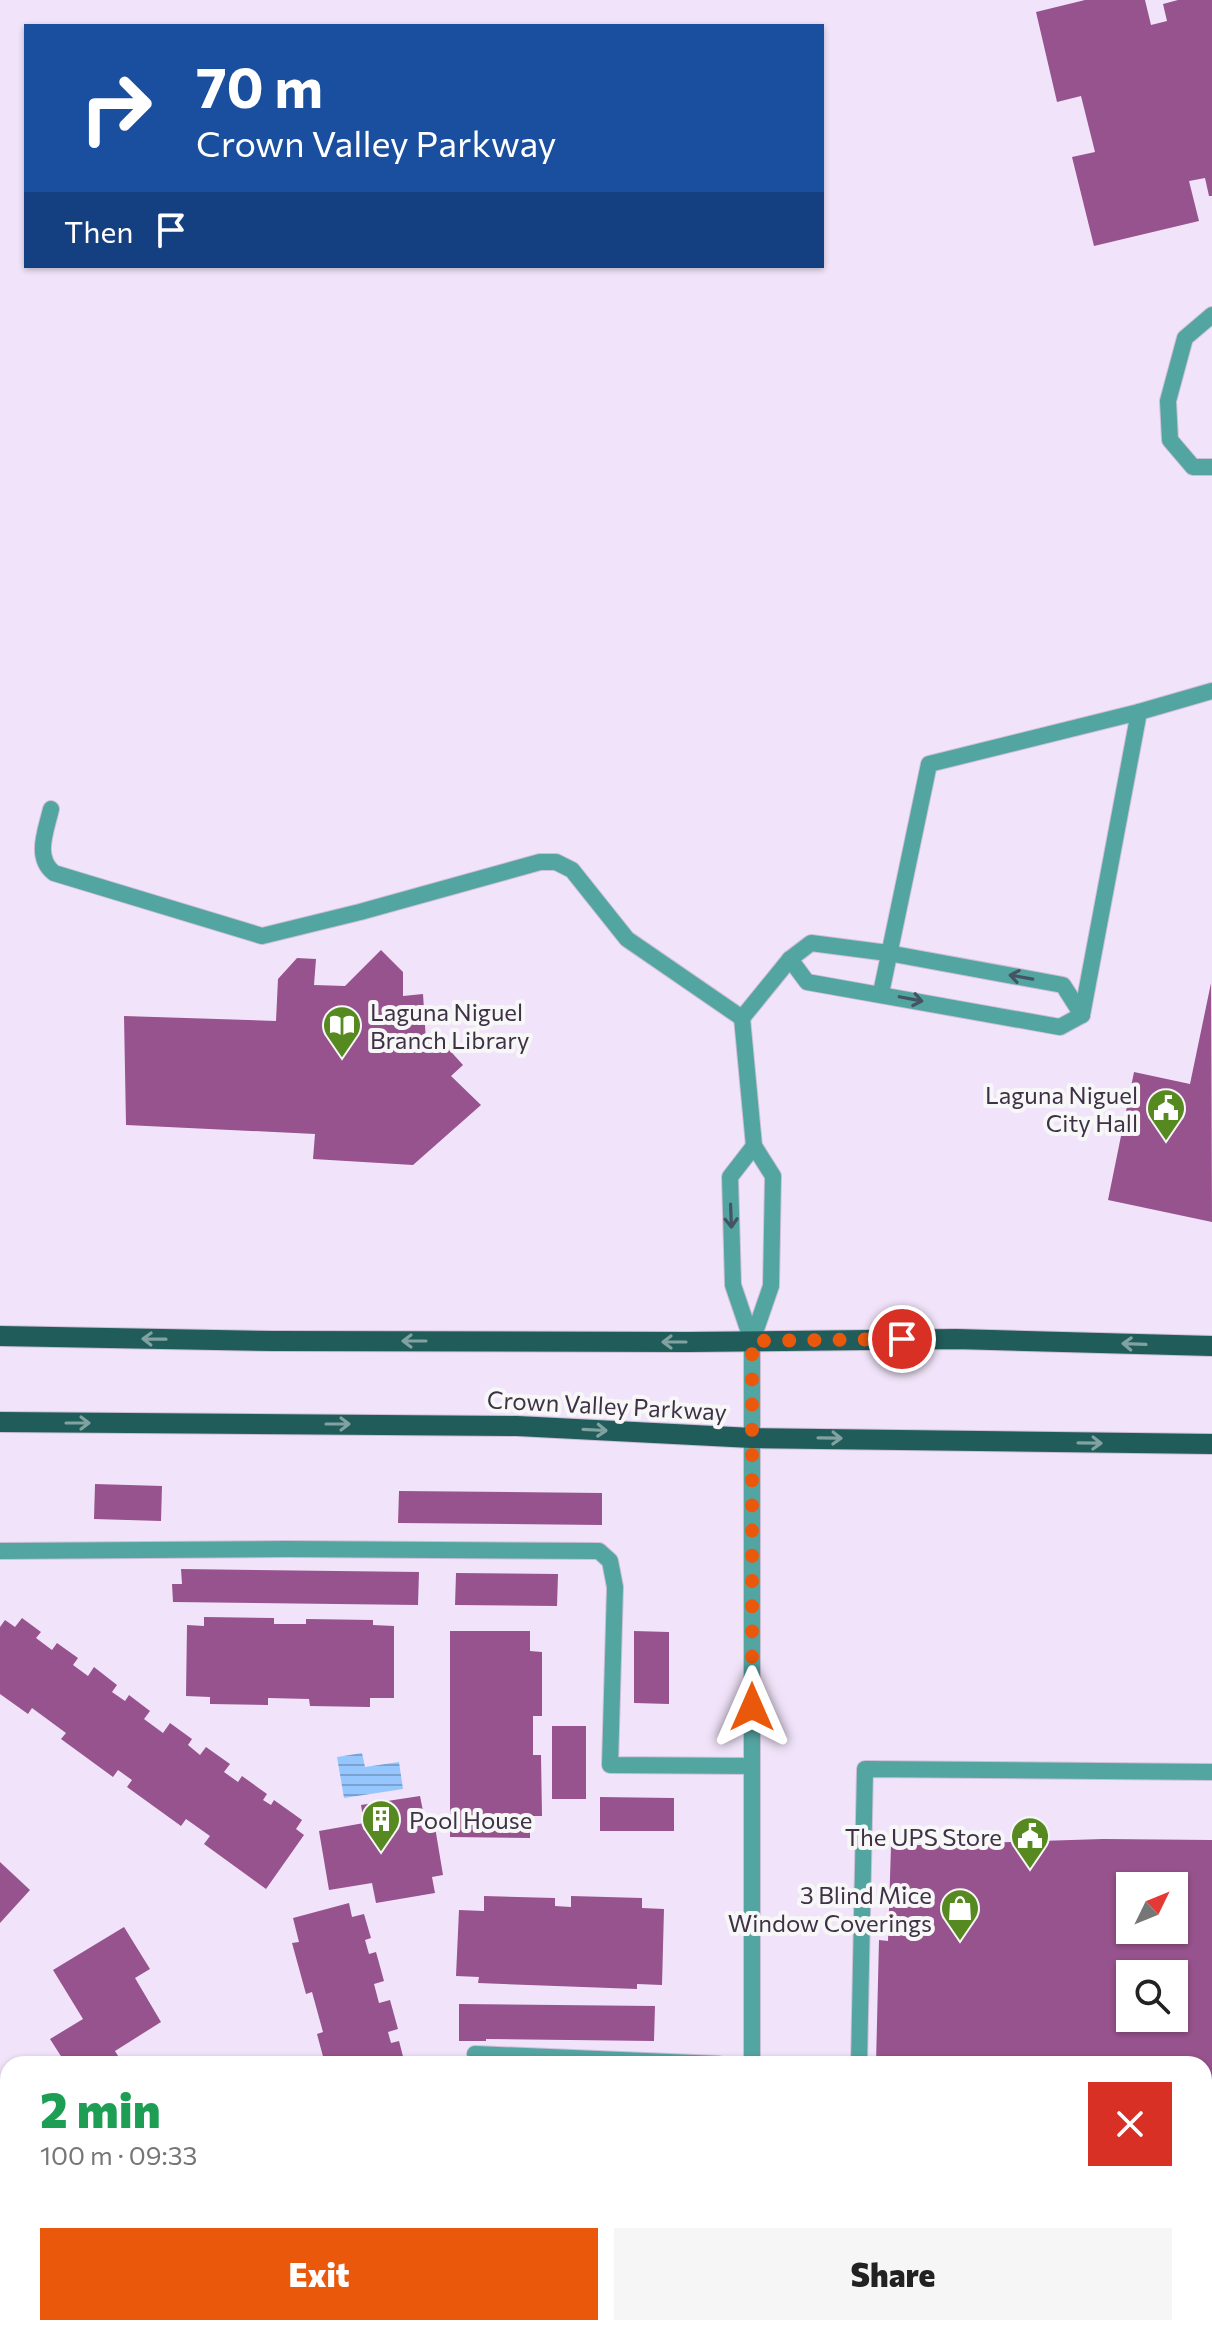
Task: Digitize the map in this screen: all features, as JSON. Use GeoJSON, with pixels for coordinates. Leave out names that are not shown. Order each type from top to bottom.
{"type":"FeatureCollection","features":[{"type":"Feature","properties":{"kind":"main road"},"geometry":{"type":"LineString","coordinates":[[0,1336],[273,1341],[956,1339],[1212,1346]]}},
{"type":"Feature","properties":{"kind":"main road","name":"Crown Valley Parkway"},"geometry":{"type":"LineString","coordinates":[[0,1422],[517,1426],[752,1438],[1212,1444]]}},
{"type":"Feature","properties":{"kind":"street"},"geometry":{"type":"LineString","coordinates":[[1212,315],[1185,338],[1168,401],[1170,440],[1193,467],[1212,467]]}},
{"type":"Feature","properties":{"kind":"street"},"geometry":{"type":"LineString","coordinates":[[881,993],[929,764],[1212,691]]}},
{"type":"Feature","properties":{"kind":"street"},"geometry":{"type":"LineString","coordinates":[[1082,1015],[1139,712]]}},
{"type":"Feature","properties":{"kind":"street"},"geometry":{"type":"LineString","coordinates":[[51,809],[42,855],[45,866],[54,873],[262,936],[540,862],[556,862],[572,870],[627,939],[742,1018]]}},
{"type":"Feature","properties":{"kind":"street"},"geometry":{"type":"LineString","coordinates":[[752,1341],[771,1286],[773,1176],[754,1146],[742,1018],[790,959],[811,943],[888,953],[1063,985],[1082,1015]]}},
{"type":"Feature","properties":{"kind":"street"},"geometry":{"type":"LineString","coordinates":[[790,959],[807,982],[1060,1027],[1082,1015]]}},
{"type":"Feature","properties":{"kind":"street"},"geometry":{"type":"LineString","coordinates":[[752,2056],[752,1341],[733,1285],[730,1177],[754,1146]]}},
{"type":"Feature","properties":{"kind":"street"},"geometry":{"type":"LineString","coordinates":[[0,1551],[599,1551],[610,1561],[615,1587],[610,1765],[752,1766]]}},
{"type":"Feature","properties":{"kind":"street"},"geometry":{"type":"LineString","coordinates":[[859,2056],[865,1769],[1212,1772]]}},
{"type":"Feature","properties":{"kind":"street"},"geometry":{"type":"LineString","coordinates":[[475,2054],[518,2056]]}},
{"type":"Feature","properties":{"kind":"water"},"geometry":{"type":"Polygon","coordinates":[[[362,1753],[365,1767],[399,1762],[403,1789],[344,1798],[337,1757],[362,1753]]]}},
{"type":"Feature","properties":{"kind":"building"},"geometry":{"type":"Polygon","coordinates":[[[1085,0],[1145,0],[1151,25],[1167,21],[1163,4],[1178,0],[1212,0],[1212,196],[1209,196],[1205,178],[1189,181],[1199,221],[1094,246],[1072,157],[1095,152],[1081,96],[1057,102],[1036,12],[1085,0]]]}},
{"type":"Feature","properties":{"kind":"building","name":"Laguna Niguel Branch Library"},"geometry":{"type":"Polygon","coordinates":[[[381,950],[403,972],[403,996],[423,994],[426,1041],[435,1034],[463,1065],[451,1076],[481,1105],[413,1165],[313,1159],[315,1134],[126,1125],[124,1016],[276,1021],[278,979],[297,958],[316,959],[314,985],[345,986],[381,950]]]}},
{"type":"Feature","properties":{"kind":"building","name":"Laguna Niguel City Hall"},"geometry":{"type":"Polygon","coordinates":[[[1211,983],[1212,1222],[1108,1200],[1134,1072],[1190,1084],[1211,983]]]}},
{"type":"Feature","properties":{"kind":"building"},"geometry":{"type":"Polygon","coordinates":[[[95,1484],[162,1486],[161,1521],[94,1519],[95,1484]]]}},
{"type":"Feature","properties":{"kind":"building"},"geometry":{"type":"Polygon","coordinates":[[[399,1491],[602,1493],[602,1525],[398,1523],[399,1491]]]}},
{"type":"Feature","properties":{"kind":"building"},"geometry":{"type":"Polygon","coordinates":[[[181,1569],[419,1572],[418,1605],[173,1602],[172,1584],[182,1584],[181,1569]]]}},
{"type":"Feature","properties":{"kind":"building"},"geometry":{"type":"Polygon","coordinates":[[[456,1573],[558,1574],[557,1606],[455,1605],[456,1573]]]}},
{"type":"Feature","properties":{"kind":"building"},"geometry":{"type":"Polygon","coordinates":[[[204,1617],[274,1618],[274,1624],[306,1624],[306,1619],[373,1620],[373,1625],[394,1626],[394,1698],[370,1698],[370,1707],[310,1706],[309,1699],[268,1698],[268,1705],[210,1704],[210,1697],[186,1696],[187,1625],[204,1626],[204,1617]]]}},
{"type":"Feature","properties":{"kind":"building"},"geometry":{"type":"Polygon","coordinates":[[[22,1618],[41,1632],[36,1638],[52,1650],[57,1643],[78,1658],[73,1665],[88,1676],[94,1667],[117,1685],[112,1692],[125,1701],[129,1695],[150,1711],[144,1719],[163,1733],[170,1723],[192,1739],[188,1745],[200,1755],[206,1747],[230,1764],[224,1772],[238,1782],[242,1776],[267,1794],[263,1800],[271,1805],[274,1800],[302,1820],[296,1829],[304,1835],[266,1889],[204,1844],[210,1836],[186,1819],[181,1826],[127,1787],[132,1780],[118,1770],[113,1777],[61,1739],[66,1733],[32,1708],[28,1714],[0,1694],[0,1627],[5,1620],[15,1627],[22,1618]]]}},
{"type":"Feature","properties":{"kind":"building"},"geometry":{"type":"Polygon","coordinates":[[[450,1631],[530,1631],[530,1651],[542,1652],[542,1716],[533,1716],[533,1755],[541,1755],[542,1816],[530,1816],[530,1838],[450,1837],[450,1631]]]}},
{"type":"Feature","properties":{"kind":"building"},"geometry":{"type":"Polygon","coordinates":[[[634,1631],[669,1632],[669,1704],[634,1703],[634,1631]]]}},
{"type":"Feature","properties":{"kind":"building"},"geometry":{"type":"Polygon","coordinates":[[[552,1726],[586,1726],[586,1799],[552,1799],[552,1726]]]}},
{"type":"Feature","properties":{"kind":"building","name":"Pool House"},"geometry":{"type":"Polygon","coordinates":[[[420,1796],[424,1816],[433,1815],[443,1875],[432,1877],[435,1893],[376,1903],[372,1883],[329,1890],[319,1831],[364,1823],[361,1805],[420,1796]]]}},
{"type":"Feature","properties":{"kind":"building"},"geometry":{"type":"Polygon","coordinates":[[[600,1797],[674,1798],[674,1831],[600,1831],[600,1797]]]}},
{"type":"Feature","properties":{"kind":"building"},"geometry":{"type":"Polygon","coordinates":[[[1103,1839],[1212,1840],[1212,2056],[876,2056],[879,1940],[888,1941],[891,1846],[1103,1839]]]}},
{"type":"Feature","properties":{"kind":"building"},"geometry":{"type":"Polygon","coordinates":[[[0,1862],[30,1890],[0,1923],[0,1862]]]}},
{"type":"Feature","properties":{"kind":"building"},"geometry":{"type":"Polygon","coordinates":[[[484,1896],[555,1898],[555,1906],[571,1907],[571,1896],[642,1898],[642,1908],[664,1909],[662,1985],[637,1984],[637,1989],[478,1983],[479,1977],[456,1976],[459,1910],[484,1911],[484,1896]]]}},
{"type":"Feature","properties":{"kind":"building"},"geometry":{"type":"Polygon","coordinates":[[[349,1903],[352,1917],[364,1914],[371,1938],[365,1940],[369,1954],[376,1952],[384,1981],[374,1984],[379,2003],[390,2000],[398,2029],[388,2032],[391,2043],[399,2041],[403,2056],[323,2056],[317,2034],[323,2032],[312,1992],[306,1994],[292,1943],[299,1942],[293,1918],[349,1903]]]}},
{"type":"Feature","properties":{"kind":"building"},"geometry":{"type":"Polygon","coordinates":[[[124,1927],[150,1969],[135,1978],[161,2022],[115,2051],[118,2056],[61,2056],[50,2039],[83,2019],[53,1970],[124,1927]]]}},
{"type":"Feature","properties":{"kind":"building"},"geometry":{"type":"Polygon","coordinates":[[[459,2004],[655,2006],[654,2041],[459,2041],[459,2004]]]}},
{"type":"Feature","properties":{"kind":"place","name":"Laguna Niguel Branch Library"},"geometry":{"type":"Point","coordinates":[342,1059]}},
{"type":"Feature","properties":{"kind":"place","name":"Laguna Niguel City Hall"},"geometry":{"type":"Point","coordinates":[1166,1142]}},
{"type":"Feature","properties":{"kind":"place","name":"Pool House"},"geometry":{"type":"Point","coordinates":[381,1853]}},
{"type":"Feature","properties":{"kind":"place","name":"The UPS Store"},"geometry":{"type":"Point","coordinates":[1030,1870]}},
{"type":"Feature","properties":{"kind":"place","name":"3 Blind Mice Window Coverings"},"geometry":{"type":"Point","coordinates":[960,1942]}},
{"type":"Feature","properties":{"kind":"route"},"geometry":{"type":"LineString","coordinates":[[752,1707],[752,1341],[902,1339]]}}]}
